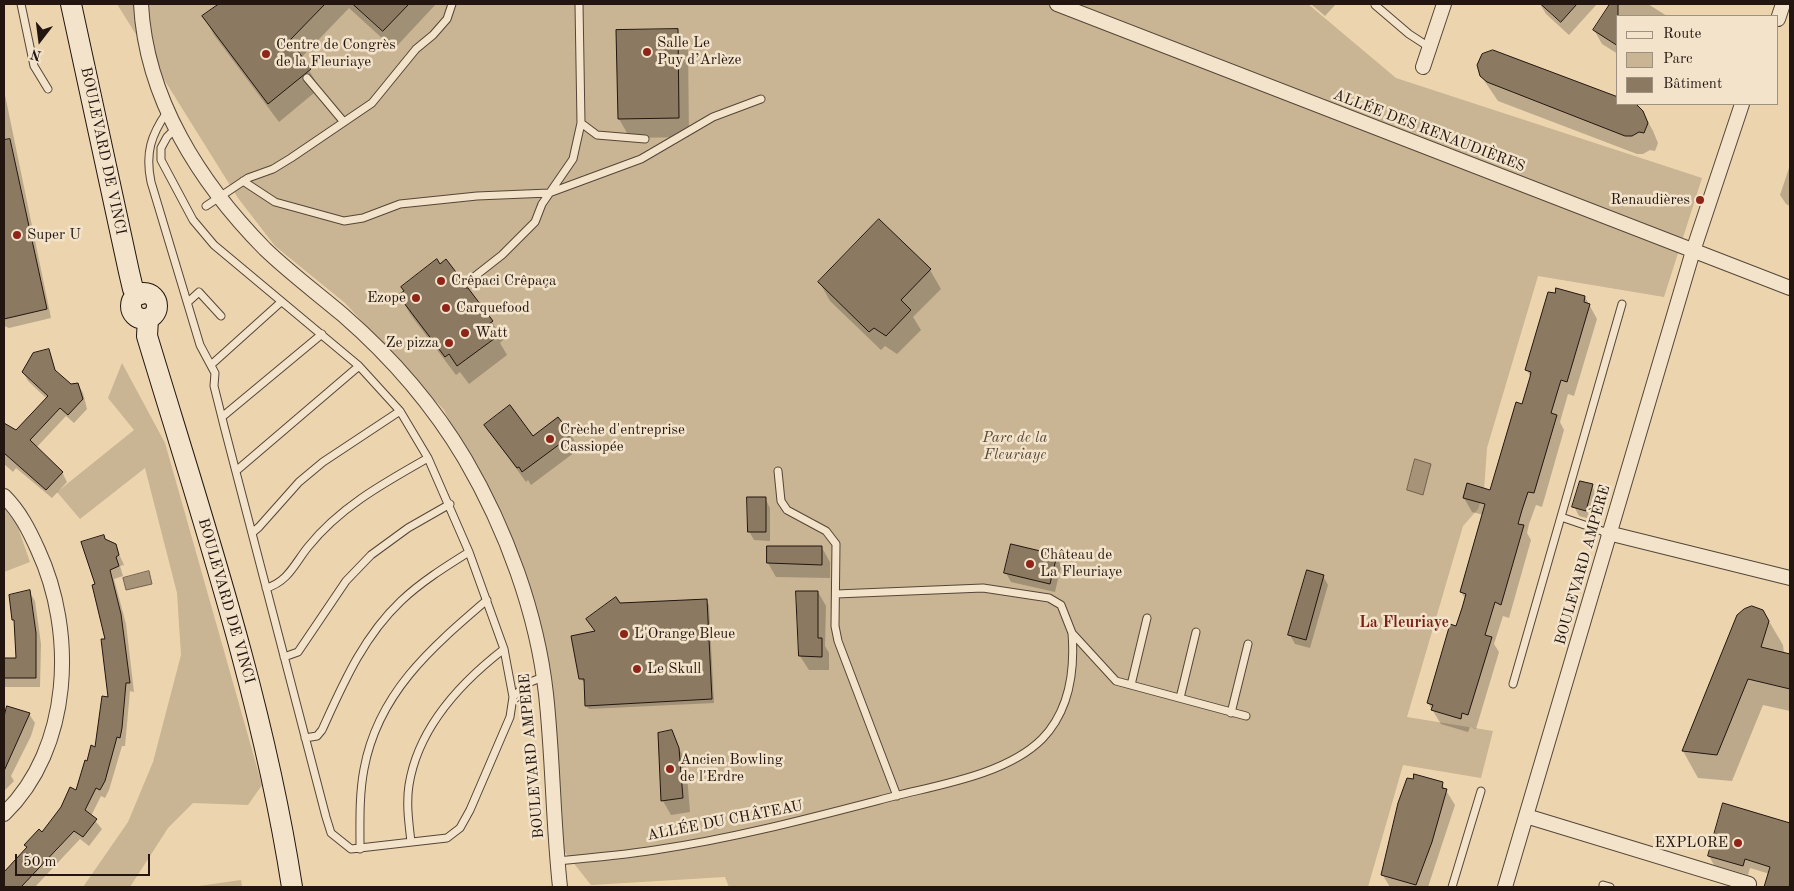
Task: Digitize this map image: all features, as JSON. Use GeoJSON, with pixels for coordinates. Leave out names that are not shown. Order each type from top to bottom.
{"type":"FeatureCollection","features":[{"type":"Feature","properties":{"kind":"main road","name":"BOULEVARD DE VINCI"},"geometry":{"type":"LineString","coordinates":[[71,4],[129,272],[134,289],[141,294],[150,295],[156,301],[157,309],[148,319],[147,336],[253,692],[283,827],[292,887]]}},
{"type":"Feature","properties":{"kind":"street","name":"BOULEVARD AMPÈRE"},"geometry":{"type":"LineString","coordinates":[[141,4],[148,49],[167,112],[175,129],[220,196],[265,248],[292,274],[344,316],[378,349],[418,393],[443,424],[478,482],[501,533],[530,613],[544,677],[560,887]]}},
{"type":"Feature","properties":{"kind":"street","name":"ALLÉE DES RENAUDIÈRES"},"geometry":{"type":"LineString","coordinates":[[1057,4],[1790,288]]}},
{"type":"Feature","properties":{"kind":"street"},"geometry":{"type":"LineString","coordinates":[[1423,67],[1444,4]]}},
{"type":"Feature","properties":{"kind":"street"},"geometry":{"type":"LineString","coordinates":[[1779,16],[1783,4]]}},
{"type":"Feature","properties":{"kind":"street","name":"BOULEVARD AMPÈRE"},"geometry":{"type":"LineString","coordinates":[[1505,887],[1692,251],[1742,105]]}},
{"type":"Feature","properties":{"kind":"street"},"geometry":{"type":"LineString","coordinates":[[4,496],[23,518],[44,562],[56,603],[63,644],[60,694],[52,732],[35,772],[23,791],[4,814]]}},
{"type":"Feature","properties":{"kind":"street"},"geometry":{"type":"LineString","coordinates":[[1608,533],[1790,578]]}},
{"type":"Feature","properties":{"kind":"street"},"geometry":{"type":"LineString","coordinates":[[1526,816],[1749,884]]}},
{"type":"Feature","properties":{"kind":"lane"},"geometry":{"type":"LineString","coordinates":[[21,4],[34,66],[48,89]]}},
{"type":"Feature","properties":{"kind":"lane"},"geometry":{"type":"LineString","coordinates":[[206,206],[243,181],[273,169],[372,103],[416,49],[444,23],[452,4]]}},
{"type":"Feature","properties":{"kind":"lane"},"geometry":{"type":"LineString","coordinates":[[465,284],[502,255],[535,222],[549,193],[573,159],[581,123],[580,4]]}},
{"type":"Feature","properties":{"kind":"lane"},"geometry":{"type":"LineString","coordinates":[[1375,5],[1409,34],[1430,48]]}},
{"type":"Feature","properties":{"kind":"lane"},"geometry":{"type":"LineString","coordinates":[[307,78],[343,121]]}},
{"type":"Feature","properties":{"kind":"lane"},"geometry":{"type":"LineString","coordinates":[[243,181],[275,202],[344,222],[363,218],[400,204],[459,197],[549,193],[641,158],[713,117],[761,98]]}},
{"type":"Feature","properties":{"kind":"lane"},"geometry":{"type":"LineString","coordinates":[[167,112],[153,134],[147,164],[151,182],[200,345],[216,373],[214,386],[305,738],[332,833],[351,849],[447,838],[460,828],[470,810],[510,717],[513,697],[504,649],[469,552],[450,504],[428,458],[400,411],[359,366],[214,245],[193,220],[161,160],[162,148],[167,137],[175,129]]}},
{"type":"Feature","properties":{"kind":"lane"},"geometry":{"type":"LineString","coordinates":[[581,123],[597,135],[645,139]]}},
{"type":"Feature","properties":{"kind":"lane"},"geometry":{"type":"LineString","coordinates":[[188,302],[200,292],[221,316]]}},
{"type":"Feature","properties":{"kind":"lane"},"geometry":{"type":"LineString","coordinates":[[212,364],[281,302]]}},
{"type":"Feature","properties":{"kind":"lane"},"geometry":{"type":"LineString","coordinates":[[1513,684],[1622,304]]}},
{"type":"Feature","properties":{"kind":"lane"},"geometry":{"type":"LineString","coordinates":[[222,417],[322,334]]}},
{"type":"Feature","properties":{"kind":"lane"},"geometry":{"type":"LineString","coordinates":[[236,471],[359,366]]}},
{"type":"Feature","properties":{"kind":"lane"},"geometry":{"type":"LineString","coordinates":[[252,533],[259,528],[299,482],[323,462],[400,411]]}},
{"type":"Feature","properties":{"kind":"lane"},"geometry":{"type":"LineString","coordinates":[[266,588],[282,582],[322,530],[355,502],[428,458]]}},
{"type":"Feature","properties":{"kind":"lane"},"geometry":{"type":"LineString","coordinates":[[778,471],[781,501],[787,510],[826,531],[836,544],[835,626],[838,641],[897,796]]}},
{"type":"Feature","properties":{"kind":"lane"},"geometry":{"type":"LineString","coordinates":[[284,657],[298,652],[346,581],[364,562],[408,528],[450,504]]}},
{"type":"Feature","properties":{"kind":"lane"},"geometry":{"type":"LineString","coordinates":[[1561,517],[1608,533]]}},
{"type":"Feature","properties":{"kind":"lane"},"geometry":{"type":"LineString","coordinates":[[305,738],[317,736],[322,730],[352,665],[384,620],[418,586],[469,552]]}},
{"type":"Feature","properties":{"kind":"lane","name":"ALLÉE DU CHÂTEAU"},"geometry":{"type":"LineString","coordinates":[[557,861],[654,850],[714,840],[856,807],[970,777],[1029,750],[1054,724],[1068,694],[1073,660],[1072,633],[1061,605],[1048,598],[983,588],[836,594]]}},
{"type":"Feature","properties":{"kind":"lane"},"geometry":{"type":"LineString","coordinates":[[360,849],[364,770],[377,726],[408,674],[427,653],[486,600]]}},
{"type":"Feature","properties":{"kind":"lane"},"geometry":{"type":"LineString","coordinates":[[1131,685],[1147,618]]}},
{"type":"Feature","properties":{"kind":"lane"},"geometry":{"type":"LineString","coordinates":[[1180,698],[1196,632]]}},
{"type":"Feature","properties":{"kind":"lane","name":"ALLÉE DU CHÂTEAU"},"geometry":{"type":"LineString","coordinates":[[1072,633],[1116,681],[1246,716]]}},
{"type":"Feature","properties":{"kind":"lane"},"geometry":{"type":"LineString","coordinates":[[1231,713],[1248,644]]}},
{"type":"Feature","properties":{"kind":"lane"},"geometry":{"type":"LineString","coordinates":[[411,842],[408,795],[417,754],[453,695],[504,649]]}},
{"type":"Feature","properties":{"kind":"lane"},"geometry":{"type":"LineString","coordinates":[[513,697],[528,683],[544,677]]}},
{"type":"Feature","properties":{"kind":"lane"},"geometry":{"type":"LineString","coordinates":[[1452,887],[1480,792]]}},
{"type":"Feature","properties":{"kind":"lane"},"geometry":{"type":"LineString","coordinates":[[1602,887],[1603,885],[1610,887]]}},
{"type":"Feature","properties":{"kind":"green space","name":"Parc de la Fleuriaye"},"geometry":{"type":"Polygon","coordinates":[[[117,4],[1308,4],[1396,78],[1702,178],[1664,297],[1538,276],[1487,448],[1484,490],[1478,509],[1463,526],[1407,717],[1493,731],[1481,778],[1403,765],[1368,887],[729,887],[725,877],[591,885],[564,851],[558,789],[524,570],[444,410],[345,303],[275,246],[238,198],[117,4]]]}},
{"type":"Feature","properties":{"kind":"green space"},"geometry":{"type":"Polygon","coordinates":[[[122,363],[165,443],[262,785],[248,805],[193,803],[168,828],[130,887],[83,887],[128,822],[153,762],[181,655],[177,593],[145,468],[80,519],[57,492],[134,430],[108,398],[122,363]]]}},
{"type":"Feature","properties":{"kind":"green space"},"geometry":{"type":"Polygon","coordinates":[[[4,507],[14,516],[30,562],[4,572],[4,507]]]}},
{"type":"Feature","properties":{"kind":"green space"},"geometry":{"type":"Polygon","coordinates":[[[241,880],[242,887],[192,887],[241,880]]]}},
{"type":"Feature","properties":{"kind":"shaded area"},"geometry":{"type":"Polygon","coordinates":[[[1415,459],[1431,464],[1423,495],[1407,490],[1415,459]]]}},
{"type":"Feature","properties":{"kind":"shaded area"},"geometry":{"type":"Polygon","coordinates":[[[149,571],[152,584],[126,590],[123,578],[149,571]]]}},
{"type":"Feature","properties":{"kind":"building","name":"Centre de Congrès de la Fleuriaye"},"geometry":{"type":"Polygon","coordinates":[[[219,4],[325,4],[290,40],[311,69],[268,104],[202,16],[219,4]]]}},
{"type":"Feature","properties":{"kind":"building","name":"Centre de Congrès de la Fleuriaye"},"geometry":{"type":"Polygon","coordinates":[[[353,4],[409,4],[383,31],[353,4]]]}},
{"type":"Feature","properties":{"kind":"building"},"geometry":{"type":"Polygon","coordinates":[[[1541,4],[1577,4],[1561,22],[1541,4]]]}},
{"type":"Feature","properties":{"kind":"building"},"geometry":{"type":"Polygon","coordinates":[[[1610,4],[1618,4],[1616,45],[1593,30],[1610,4]]]}},
{"type":"Feature","properties":{"kind":"building","name":"Salle Le Puy d’Arlèze"},"geometry":{"type":"Polygon","coordinates":[[[678,29],[679,118],[618,119],[616,30],[678,29]]]}},
{"type":"Feature","properties":{"kind":"building"},"geometry":{"type":"Polygon","coordinates":[[[1493,50],[1616,96],[1616,105],[1637,105],[1643,111],[1648,123],[1644,133],[1639,132],[1632,136],[1625,136],[1487,82],[1480,76],[1477,65],[1482,54],[1493,50]]]}},
{"type":"Feature","properties":{"kind":"building","name":"Super U"},"geometry":{"type":"Polygon","coordinates":[[[10,139],[47,309],[4,319],[4,140],[10,139]]]}},
{"type":"Feature","properties":{"kind":"building"},"geometry":{"type":"Polygon","coordinates":[[[879,219],[931,269],[901,300],[911,310],[886,336],[874,328],[869,332],[818,282],[879,219]]]}},
{"type":"Feature","properties":{"kind":"building","name":"Carquefood"},"geometry":{"type":"Polygon","coordinates":[[[437,259],[440,264],[446,259],[462,280],[461,287],[468,288],[493,321],[489,324],[498,336],[457,366],[449,354],[445,357],[398,295],[404,291],[401,287],[437,259]]]}},
{"type":"Feature","properties":{"kind":"building"},"geometry":{"type":"Polygon","coordinates":[[[1556,288],[1585,296],[1584,302],[1590,304],[1567,382],[1561,380],[1551,413],[1557,415],[1534,493],[1528,492],[1522,510],[1518,524],[1524,525],[1501,605],[1495,602],[1485,635],[1492,637],[1468,715],[1462,713],[1461,719],[1431,710],[1433,705],[1427,703],[1450,624],[1456,626],[1462,608],[1466,594],[1460,592],[1485,504],[1463,498],[1467,483],[1490,490],[1516,402],[1522,404],[1530,377],[1531,372],[1525,370],[1548,292],[1555,293],[1556,288]]]}},
{"type":"Feature","properties":{"kind":"building"},"geometry":{"type":"Polygon","coordinates":[[[49,349],[55,370],[71,384],[78,383],[83,399],[68,415],[60,408],[30,440],[63,472],[46,490],[4,453],[4,423],[16,430],[48,396],[22,372],[33,353],[49,349]]]}},
{"type":"Feature","properties":{"kind":"building","name":"Crèche d'entreprise Cassiopée"},"geometry":{"type":"Polygon","coordinates":[[[510,405],[533,436],[558,417],[572,435],[522,472],[484,425],[510,405]]]}},
{"type":"Feature","properties":{"kind":"building"},"geometry":{"type":"Polygon","coordinates":[[[1580,481],[1593,484],[1586,511],[1572,507],[1580,481]]]}},
{"type":"Feature","properties":{"kind":"building"},"geometry":{"type":"Polygon","coordinates":[[[747,497],[766,497],[766,532],[748,532],[747,497]]]}},
{"type":"Feature","properties":{"kind":"building"},"geometry":{"type":"Polygon","coordinates":[[[104,535],[105,539],[116,544],[119,555],[116,557],[119,566],[110,570],[121,614],[130,683],[126,683],[120,738],[117,737],[105,781],[100,790],[96,788],[85,810],[97,819],[83,837],[74,831],[21,887],[4,887],[4,872],[27,847],[24,845],[39,829],[42,832],[61,807],[70,787],[76,790],[91,745],[95,747],[102,696],[108,697],[101,639],[105,639],[92,585],[95,584],[81,542],[104,535]]]}},
{"type":"Feature","properties":{"kind":"building","name":"Château de La Fleuriaye"},"geometry":{"type":"Polygon","coordinates":[[[1011,544],[1057,555],[1050,584],[1004,573],[1011,544]]]}},
{"type":"Feature","properties":{"kind":"building"},"geometry":{"type":"Polygon","coordinates":[[[767,546],[822,546],[822,565],[767,563],[767,546]]]}},
{"type":"Feature","properties":{"kind":"building"},"geometry":{"type":"Polygon","coordinates":[[[1307,570],[1324,575],[1306,640],[1288,635],[1307,570]]]}},
{"type":"Feature","properties":{"kind":"building"},"geometry":{"type":"Polygon","coordinates":[[[30,590],[36,633],[36,678],[4,678],[4,658],[16,658],[14,620],[12,620],[9,595],[30,590]]]}},
{"type":"Feature","properties":{"kind":"building"},"geometry":{"type":"Polygon","coordinates":[[[796,591],[818,591],[818,638],[822,638],[822,657],[799,656],[796,591]]]}},
{"type":"Feature","properties":{"kind":"building"},"geometry":{"type":"Polygon","coordinates":[[[616,597],[620,603],[707,599],[712,699],[585,706],[584,679],[579,679],[571,636],[595,631],[586,619],[616,597]]]}},
{"type":"Feature","properties":{"kind":"building"},"geometry":{"type":"Polygon","coordinates":[[[1752,606],[1763,610],[1769,621],[1761,647],[1790,654],[1790,689],[1748,679],[1717,755],[1682,751],[1737,615],[1744,609],[1752,606]]]}},
{"type":"Feature","properties":{"kind":"building"},"geometry":{"type":"Polygon","coordinates":[[[7,706],[30,713],[4,771],[4,717],[7,706]]]}},
{"type":"Feature","properties":{"kind":"building","name":"Ancien Bowling de l'Erdre"},"geometry":{"type":"Polygon","coordinates":[[[672,730],[679,748],[683,798],[661,801],[658,733],[672,730]]]}},
{"type":"Feature","properties":{"kind":"building"},"geometry":{"type":"Polygon","coordinates":[[[1414,774],[1443,782],[1442,788],[1447,789],[1432,842],[1416,885],[1381,875],[1398,803],[1407,778],[1413,779],[1414,774]]]}},
{"type":"Feature","properties":{"kind":"building","name":"EXPLORE"},"geometry":{"type":"Polygon","coordinates":[[[1723,803],[1790,823],[1790,887],[1764,887],[1770,867],[1745,859],[1743,866],[1708,856],[1723,803]]]}},
{"type":"Feature","properties":{"kind":"place","name":"Salle Le Puy d’Arlèze"},"geometry":{"type":"Point","coordinates":[647,52]}},
{"type":"Feature","properties":{"kind":"place","name":"Centre de Congrès de la Fleuriaye"},"geometry":{"type":"Point","coordinates":[266,54]}},
{"type":"Feature","properties":{"kind":"place","name":"Renaudières"},"geometry":{"type":"Point","coordinates":[1700,200]}},
{"type":"Feature","properties":{"kind":"place","name":"Super U"},"geometry":{"type":"Point","coordinates":[17,235]}},
{"type":"Feature","properties":{"kind":"place","name":"Crêpaci Crêpaça"},"geometry":{"type":"Point","coordinates":[441,281]}},
{"type":"Feature","properties":{"kind":"place","name":"Ezope"},"geometry":{"type":"Point","coordinates":[416,298]}},
{"type":"Feature","properties":{"kind":"place","name":"Carquefood"},"geometry":{"type":"Point","coordinates":[446,308]}},
{"type":"Feature","properties":{"kind":"place","name":"Watt"},"geometry":{"type":"Point","coordinates":[465,333]}},
{"type":"Feature","properties":{"kind":"place","name":"Ze pizza"},"geometry":{"type":"Point","coordinates":[449,343]}},
{"type":"Feature","properties":{"kind":"place","name":"Crèche d'entreprise Cassiopée"},"geometry":{"type":"Point","coordinates":[550,439]}},
{"type":"Feature","properties":{"kind":"place","name":"Château de La Fleuriaye"},"geometry":{"type":"Point","coordinates":[1030,564]}},
{"type":"Feature","properties":{"kind":"place","name":"L'Orange Bleue"},"geometry":{"type":"Point","coordinates":[624,634]}},
{"type":"Feature","properties":{"kind":"place","name":"Le Skull"},"geometry":{"type":"Point","coordinates":[637,669]}},
{"type":"Feature","properties":{"kind":"place","name":"Ancien Bowling de l'Erdre"},"geometry":{"type":"Point","coordinates":[670,769]}},
{"type":"Feature","properties":{"kind":"place","name":"EXPLORE"},"geometry":{"type":"Point","coordinates":[1738,843]}},
{"type":"Feature","properties":{"kind":"district","name":"La Fleuriaye"},"geometry":{"type":"Point","coordinates":[1404,623]}}]}
